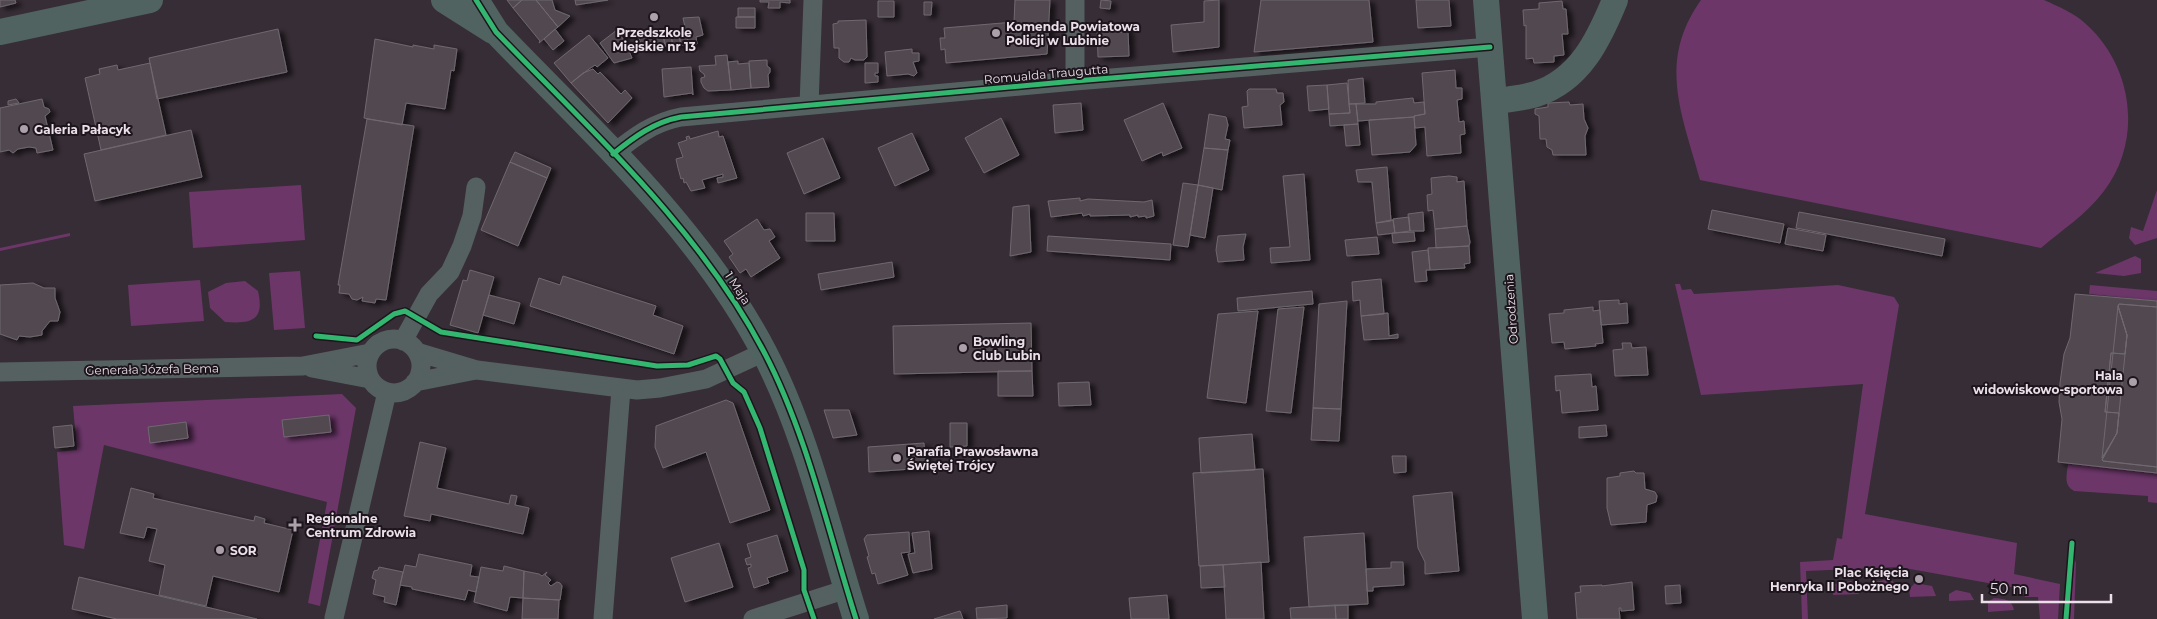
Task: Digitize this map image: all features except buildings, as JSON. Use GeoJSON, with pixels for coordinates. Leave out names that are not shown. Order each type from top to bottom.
{"type":"FeatureCollection","features":[{"type":"Feature","properties":{"kind":"street"},"geometry":{"type":"LineString","coordinates":[[0,32],[150,0]]}},
{"type":"Feature","properties":{"kind":"street"},"geometry":{"type":"LineString","coordinates":[[444,0],[496,32]]}},
{"type":"Feature","properties":{"kind":"street"},"geometry":{"type":"LineString","coordinates":[[476,0],[496,32]]}},
{"type":"Feature","properties":{"kind":"street"},"geometry":{"type":"LineString","coordinates":[[809,105],[812,0]]}},
{"type":"Feature","properties":{"kind":"street"},"geometry":{"type":"LineString","coordinates":[[1074,81],[1075,0]]}},
{"type":"Feature","properties":{"kind":"street","name":"Odrodzenia"},"geometry":{"type":"LineString","coordinates":[[1486,0],[1535,619]]}},
{"type":"Feature","properties":{"kind":"street"},"geometry":{"type":"LineString","coordinates":[[1495,102],[1536,94],[1557,85],[1572,74],[1588,55],[1604,28],[1615,0]]}},
{"type":"Feature","properties":{"kind":"street","name":"1 Maja"},"geometry":{"type":"LineString","coordinates":[[496,32],[669,214],[714,271],[739,307],[780,386],[802,446],[856,619]]}},
{"type":"Feature","properties":{"kind":"street","name":"Romualda Traugutta"},"geometry":{"type":"LineString","coordinates":[[613,154],[644,131],[669,120],[809,105],[1074,81],[1490,47]]}},
{"type":"Feature","properties":{"kind":"street"},"geometry":{"type":"LineString","coordinates":[[415,382],[421,368],[410,346],[429,294],[450,272],[458,255],[472,216],[476,187]]}},
{"type":"Feature","properties":{"kind":"street"},"geometry":{"type":"LineString","coordinates":[[303,366],[370,353],[381,342],[388,339],[477,370],[621,388],[660,388],[706,379],[764,352]]}},
{"type":"Feature","properties":{"kind":"street"},"geometry":{"type":"LineString","coordinates":[[370,353],[367,371],[370,379],[380,389],[387,392],[402,392],[415,382],[477,370]]}},
{"type":"Feature","properties":{"kind":"street"},"geometry":{"type":"LineString","coordinates":[[303,366],[370,379]]}},
{"type":"Feature","properties":{"kind":"street","name":"Generała Józefa Bema"},"geometry":{"type":"LineString","coordinates":[[0,372],[303,366]]}},
{"type":"Feature","properties":{"kind":"street"},"geometry":{"type":"LineString","coordinates":[[603,619],[621,388]]}},
{"type":"Feature","properties":{"kind":"street"},"geometry":{"type":"LineString","coordinates":[[334,618],[387,392]]}},
{"type":"Feature","properties":{"kind":"street"},"geometry":{"type":"LineString","coordinates":[[753,619],[847,589]]}},
{"type":"Feature","properties":{"kind":"shaded area"},"geometry":{"type":"Polygon","coordinates":[[[1701,0],[2044,0],[2067,11],[2087,25],[2103,42],[2115,61],[2123,83],[2128,127],[2124,149],[2116,171],[2104,191],[2090,207],[2041,248],[1700,180],[1681,110],[1677,89],[1677,67],[1680,45],[1688,23],[1701,0]]]}},
{"type":"Feature","properties":{"kind":"shaded area"},"geometry":{"type":"Polygon","coordinates":[[[301,185],[305,240],[193,248],[189,192],[301,185]]]}},
{"type":"Feature","properties":{"kind":"shaded area"},"geometry":{"type":"Polygon","coordinates":[[[2157,190],[2157,238],[2135,245],[2129,238],[2131,227],[2143,231],[2157,190]]]}},
{"type":"Feature","properties":{"kind":"shaded area"},"geometry":{"type":"Polygon","coordinates":[[[70,233],[70,236],[0,251],[0,248],[70,233]]]}},
{"type":"Feature","properties":{"kind":"shaded area"},"geometry":{"type":"Polygon","coordinates":[[[2135,256],[2141,259],[2141,273],[2124,276],[2095,273],[2135,256]]]}},
{"type":"Feature","properties":{"kind":"shaded area"},"geometry":{"type":"Polygon","coordinates":[[[300,271],[305,328],[274,330],[269,273],[300,271]]]}},
{"type":"Feature","properties":{"kind":"shaded area"},"geometry":{"type":"Polygon","coordinates":[[[200,280],[204,321],[131,326],[128,285],[200,280]]]}},
{"type":"Feature","properties":{"kind":"shaded area"},"geometry":{"type":"Polygon","coordinates":[[[245,281],[258,291],[260,301],[257,315],[249,321],[225,322],[210,308],[208,292],[226,283],[245,281]]]}},
{"type":"Feature","properties":{"kind":"shaded area"},"geometry":{"type":"Polygon","coordinates":[[[1675,284],[1680,284],[1682,290],[1691,289],[1694,294],[1838,285],[1894,297],[1899,305],[1865,514],[2017,543],[2014,574],[2060,584],[2058,619],[2040,619],[2038,597],[2025,597],[2016,588],[1899,567],[1806,571],[1808,619],[1802,619],[1800,562],[1833,560],[1837,538],[1842,539],[1863,384],[1701,395],[1675,284]]]}},
{"type":"Feature","properties":{"kind":"shaded area"},"geometry":{"type":"Polygon","coordinates":[[[2090,285],[2157,291],[2157,301],[2089,294],[2090,285]]]}},
{"type":"Feature","properties":{"kind":"shaded area"},"geometry":{"type":"Polygon","coordinates":[[[342,394],[356,408],[320,606],[308,603],[327,502],[104,445],[84,549],[64,545],[57,452],[77,450],[73,406],[342,394]]]}},
{"type":"Feature","properties":{"kind":"shaded area"},"geometry":{"type":"Polygon","coordinates":[[[2068,464],[2157,473],[2157,503],[2148,502],[2148,496],[2074,491],[2067,483],[2068,464]]]}},
{"type":"Feature","properties":{"kind":"shaded area"},"geometry":{"type":"Polygon","coordinates":[[[2074,557],[2076,563],[2074,619],[2070,619],[2074,557]]]}},
{"type":"Feature","properties":{"kind":"shaded area"},"geometry":{"type":"Polygon","coordinates":[[[1890,579],[1896,584],[1897,591],[1871,593],[1871,586],[1874,582],[1890,579]]]}},
{"type":"Feature","properties":{"kind":"shaded area"},"geometry":{"type":"Polygon","coordinates":[[[1851,581],[1857,586],[1859,594],[1833,595],[1834,584],[1851,581]]]}},
{"type":"Feature","properties":{"kind":"shaded area"},"geometry":{"type":"Polygon","coordinates":[[[1915,583],[1932,586],[1936,596],[1910,597],[1909,589],[1915,583]]]}},
{"type":"Feature","properties":{"kind":"shaded area"},"geometry":{"type":"Polygon","coordinates":[[[1956,590],[1970,593],[1974,600],[1949,601],[1949,594],[1956,590]]]}},
{"type":"Feature","properties":{"kind":"shaded area"},"geometry":{"type":"Polygon","coordinates":[[[1994,598],[2004,599],[2009,602],[2014,610],[1988,612],[1988,602],[1994,598]]]}},
{"type":"Feature","properties":{"kind":"cycle path"},"geometry":{"type":"LineString","coordinates":[[476,0],[496,32],[642,183],[708,264],[738,307],[764,352],[793,416],[816,483],[856,619]]}},
{"type":"Feature","properties":{"kind":"cycle path"},"geometry":{"type":"LineString","coordinates":[[613,154],[653,126],[681,117],[1075,81],[1490,47]]}},
{"type":"Feature","properties":{"kind":"cycle path"},"geometry":{"type":"LineString","coordinates":[[316,336],[357,340],[394,314],[405,311],[441,332],[657,366],[688,365],[716,356],[720,359],[733,383],[744,392],[760,428],[804,570],[804,590],[814,619]]}},
{"type":"Feature","properties":{"kind":"cycle path"},"geometry":{"type":"LineString","coordinates":[[2066,619],[2072,543]]}},
{"type":"Feature","properties":{"kind":"place","name":"Przedszkole Miejskie nr 13"},"geometry":{"type":"Point","coordinates":[654,17]}},
{"type":"Feature","properties":{"kind":"place","name":"Komenda Powiatowa Policji w Lubinie"},"geometry":{"type":"Point","coordinates":[996,33]}},
{"type":"Feature","properties":{"kind":"place","name":"Galeria Pałacyk"},"geometry":{"type":"Point","coordinates":[24,129]}},
{"type":"Feature","properties":{"kind":"place","name":"Bowling Club Lubin"},"geometry":{"type":"Point","coordinates":[963,348]}},
{"type":"Feature","properties":{"kind":"place","name":"Hala widowiskowo-sportowa"},"geometry":{"type":"Point","coordinates":[2133,382]}},
{"type":"Feature","properties":{"kind":"place","name":"Parafia Prawosławna Świętej Trójcy"},"geometry":{"type":"Point","coordinates":[897,458]}},
{"type":"Feature","properties":{"kind":"place","name":"Regionalne Centrum Zdrowia"},"geometry":{"type":"Point","coordinates":[295,525]}},
{"type":"Feature","properties":{"kind":"place","name":"SOR"},"geometry":{"type":"Point","coordinates":[220,550]}},
{"type":"Feature","properties":{"kind":"place","name":"Plac Księcia Henryka II Pobożnego"},"geometry":{"type":"Point","coordinates":[1919,579]}}]}
